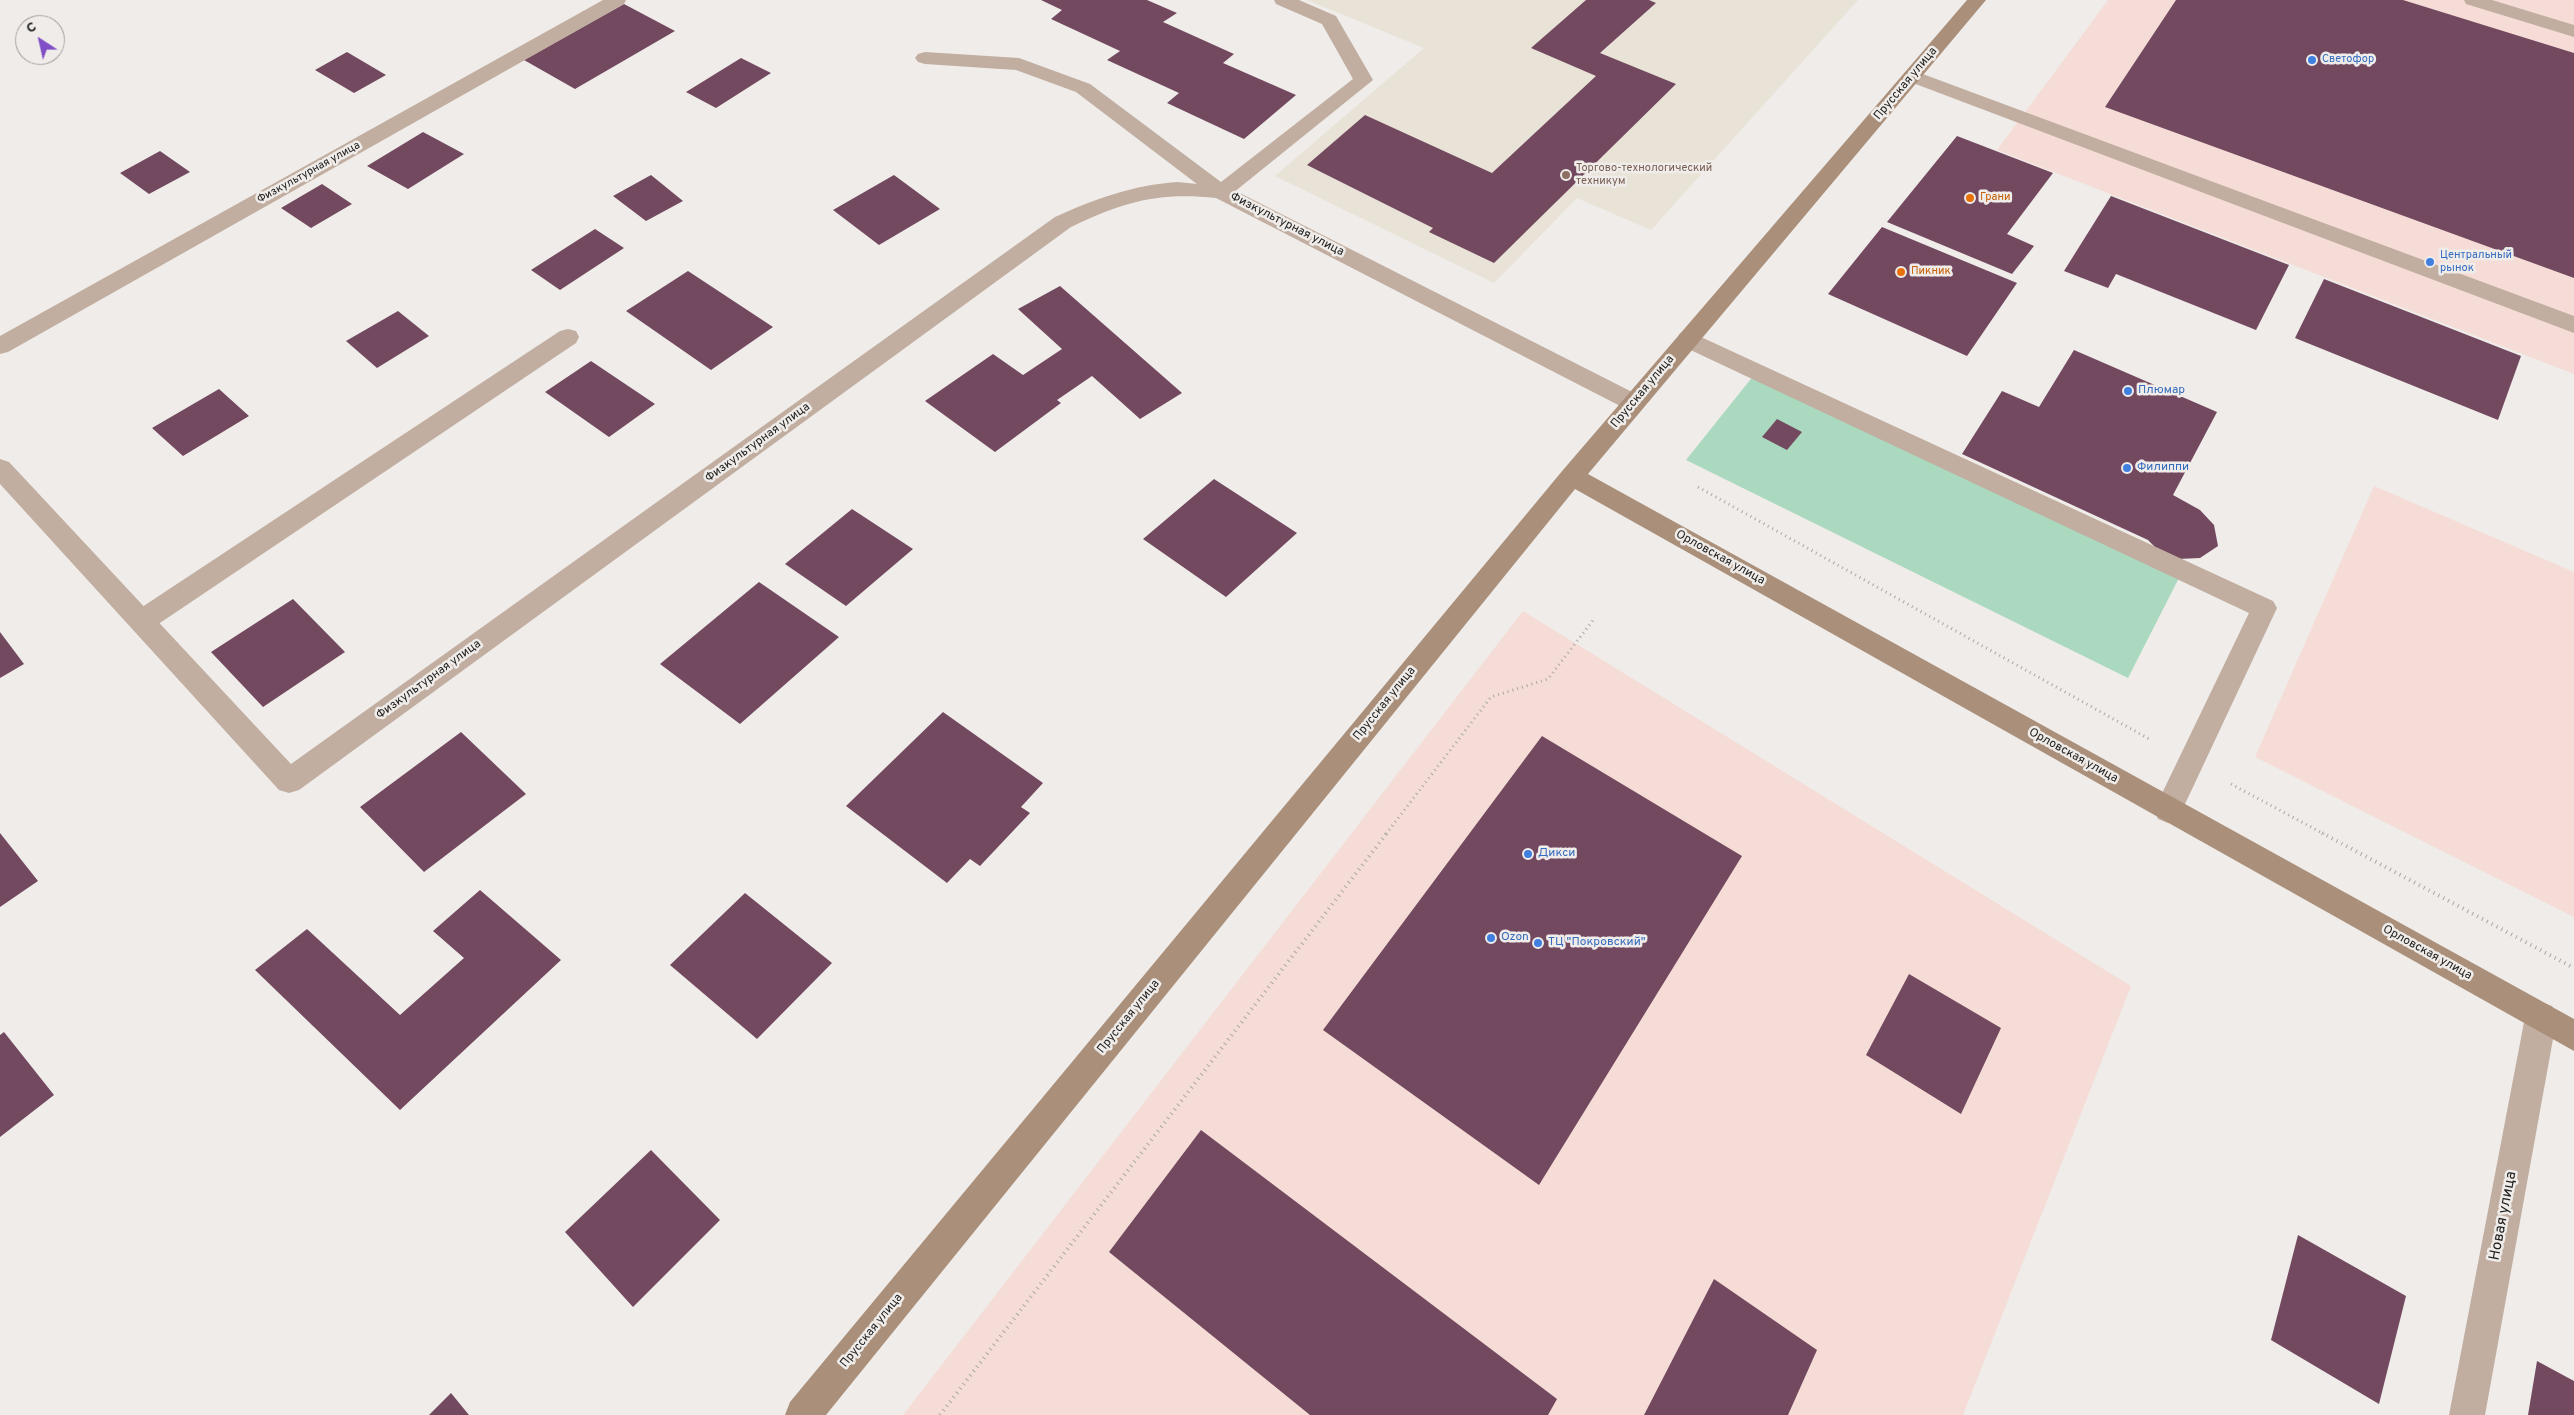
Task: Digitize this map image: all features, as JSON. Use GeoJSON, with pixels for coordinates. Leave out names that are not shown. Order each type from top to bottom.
{"type":"FeatureCollection","features":[{"type":"Feature","properties":{"kind":"street","name":"Физкультурная улица"},"geometry":{"type":"LineString","coordinates":[[0,346],[617,0]]}},
{"type":"Feature","properties":{"kind":"street"},"geometry":{"type":"LineString","coordinates":[[925,58],[1019,64],[1083,88],[1221,192],[1363,80],[1329,20],[1283,0]]}},
{"type":"Feature","properties":{"kind":"street","name":"Прусская улица"},"geometry":{"type":"LineString","coordinates":[[803,1415],[1572,476],[1976,0]]}},
{"type":"Feature","properties":{"kind":"street"},"geometry":{"type":"LineString","coordinates":[[2473,0],[2574,31]]}},
{"type":"Feature","properties":{"kind":"street"},"geometry":{"type":"LineString","coordinates":[[1912,76],[2574,325]]}},
{"type":"Feature","properties":{"kind":"street","name":"Физкультурная улица"},"geometry":{"type":"LineString","coordinates":[[0,468],[289,781],[1063,222],[1105,202],[1149,190],[1187,187],[1221,192],[1634,403]]}},
{"type":"Feature","properties":{"kind":"street"},"geometry":{"type":"LineString","coordinates":[[142,621],[568,337]]}},
{"type":"Feature","properties":{"kind":"street"},"geometry":{"type":"LineString","coordinates":[[1688,339],[2264,608],[2168,810]]}},
{"type":"Feature","properties":{"kind":"street","name":"Орловская улица"},"geometry":{"type":"LineString","coordinates":[[1572,476],[2574,1036]]}},
{"type":"Feature","properties":{"kind":"street","name":"Новая улица"},"geometry":{"type":"LineString","coordinates":[[2467,1415],[2541,1018]]}},
{"type":"Feature","properties":{"kind":"path"},"geometry":{"type":"LineString","coordinates":[[1698,487],[2191,763],[2574,968]]}},
{"type":"Feature","properties":{"kind":"path"},"geometry":{"type":"LineString","coordinates":[[940,1415],[1491,697],[1548,679],[1594,619]]}},
{"type":"Feature","properties":{"kind":"shaded area"},"geometry":{"type":"Polygon","coordinates":[[[1307,0],[1858,0],[1651,230],[1577,198],[1494,283],[1275,176],[1424,48],[1307,0]]]}},
{"type":"Feature","properties":{"kind":"shaded area","name":"Центральный рынок"},"geometry":{"type":"Polygon","coordinates":[[[2108,0],[2574,0],[2574,374],[1997,150],[2108,0]]]}},
{"type":"Feature","properties":{"kind":"shaded area"},"geometry":{"type":"Polygon","coordinates":[[[2374,486],[2574,572],[2574,917],[2255,757],[2374,486]]]}},
{"type":"Feature","properties":{"kind":"shaded area"},"geometry":{"type":"Polygon","coordinates":[[[1523,611],[2131,986],[1963,1415],[903,1415],[1523,611]]]}},
{"type":"Feature","properties":{"kind":"green space"},"geometry":{"type":"Polygon","coordinates":[[[1754,375],[2181,574],[2128,678],[1686,460],[1754,375]]]}},
{"type":"Feature","properties":{"kind":"building"},"geometry":{"type":"Polygon","coordinates":[[[1041,0],[1147,0],[1177,13],[1163,22],[1234,54],[1223,63],[1296,95],[1244,139],[1167,103],[1179,93],[1107,60],[1120,51],[1051,19],[1062,10],[1041,0]]]}},
{"type":"Feature","properties":{"kind":"building"},"geometry":{"type":"Polygon","coordinates":[[[1586,0],[1649,0],[1656,3],[1600,53],[1676,84],[1494,263],[1429,232],[1433,228],[1307,165],[1365,115],[1492,173],[1596,76],[1531,48],[1586,0]]]}},
{"type":"Feature","properties":{"kind":"building"},"geometry":{"type":"Polygon","coordinates":[[[2176,0],[2403,0],[2574,53],[2574,278],[2105,107],[2176,0]]]}},
{"type":"Feature","properties":{"kind":"building"},"geometry":{"type":"Polygon","coordinates":[[[624,4],[675,31],[575,89],[524,60],[624,4]]]}},
{"type":"Feature","properties":{"kind":"building"},"geometry":{"type":"Polygon","coordinates":[[[347,52],[386,75],[354,93],[315,70],[347,52]]]}},
{"type":"Feature","properties":{"kind":"building"},"geometry":{"type":"Polygon","coordinates":[[[741,58],[771,73],[716,108],[686,92],[741,58]]]}},
{"type":"Feature","properties":{"kind":"building"},"geometry":{"type":"Polygon","coordinates":[[[423,132],[464,154],[408,189],[367,166],[423,132]]]}},
{"type":"Feature","properties":{"kind":"building","name":"Грани"},"geometry":{"type":"Polygon","coordinates":[[[1957,136],[2053,173],[2007,234],[2034,246],[2012,274],[1887,222],[1957,136]]]}},
{"type":"Feature","properties":{"kind":"building"},"geometry":{"type":"Polygon","coordinates":[[[160,151],[190,172],[149,194],[120,173],[160,151]]]}},
{"type":"Feature","properties":{"kind":"building"},"geometry":{"type":"Polygon","coordinates":[[[651,175],[683,201],[646,221],[613,196],[651,175]]]}},
{"type":"Feature","properties":{"kind":"building"},"geometry":{"type":"Polygon","coordinates":[[[894,175],[940,209],[879,245],[833,210],[894,175]]]}},
{"type":"Feature","properties":{"kind":"building"},"geometry":{"type":"Polygon","coordinates":[[[322,184],[352,204],[311,228],[281,208],[322,184]]]}},
{"type":"Feature","properties":{"kind":"building"},"geometry":{"type":"Polygon","coordinates":[[[2111,196],[2289,265],[2256,330],[2116,274],[2108,288],[2064,271],[2111,196]]]}},
{"type":"Feature","properties":{"kind":"building"},"geometry":{"type":"Polygon","coordinates":[[[1882,227],[2017,283],[1967,356],[1828,294],[1882,227]]]}},
{"type":"Feature","properties":{"kind":"building"},"geometry":{"type":"Polygon","coordinates":[[[595,229],[624,248],[560,290],[531,270],[595,229]]]}},
{"type":"Feature","properties":{"kind":"building"},"geometry":{"type":"Polygon","coordinates":[[[688,271],[773,327],[711,370],[626,311],[688,271]]]}},
{"type":"Feature","properties":{"kind":"building"},"geometry":{"type":"Polygon","coordinates":[[[2324,279],[2521,356],[2498,420],[2295,338],[2324,279]]]}},
{"type":"Feature","properties":{"kind":"building"},"geometry":{"type":"Polygon","coordinates":[[[1060,286],[1182,393],[1140,419],[1092,376],[1057,400],[1061,403],[995,452],[925,401],[993,354],[1023,375],[1062,349],[1018,309],[1060,286]]]}},
{"type":"Feature","properties":{"kind":"building"},"geometry":{"type":"Polygon","coordinates":[[[398,311],[429,336],[377,368],[346,341],[398,311]]]}},
{"type":"Feature","properties":{"kind":"building"},"geometry":{"type":"Polygon","coordinates":[[[2074,350],[2217,412],[2173,495],[2200,510],[2214,525],[2218,546],[2200,558],[2177,559],[2158,550],[2148,540],[1962,454],[2002,391],[2039,407],[2074,350]]]}},
{"type":"Feature","properties":{"kind":"building"},"geometry":{"type":"Polygon","coordinates":[[[591,361],[655,404],[609,437],[545,392],[591,361]]]}},
{"type":"Feature","properties":{"kind":"building"},"geometry":{"type":"Polygon","coordinates":[[[219,389],[249,416],[183,456],[152,428],[219,389]]]}},
{"type":"Feature","properties":{"kind":"building"},"geometry":{"type":"Polygon","coordinates":[[[1777,419],[1802,432],[1787,450],[1762,437],[1777,419]]]}},
{"type":"Feature","properties":{"kind":"building"},"geometry":{"type":"Polygon","coordinates":[[[1214,479],[1297,533],[1226,597],[1143,539],[1214,479]]]}},
{"type":"Feature","properties":{"kind":"building"},"geometry":{"type":"Polygon","coordinates":[[[852,509],[913,549],[846,606],[785,564],[852,509]]]}},
{"type":"Feature","properties":{"kind":"building"},"geometry":{"type":"Polygon","coordinates":[[[759,582],[839,637],[740,724],[660,664],[759,582]]]}},
{"type":"Feature","properties":{"kind":"building"},"geometry":{"type":"Polygon","coordinates":[[[293,599],[345,652],[263,707],[211,652],[293,599]]]}},
{"type":"Feature","properties":{"kind":"building"},"geometry":{"type":"Polygon","coordinates":[[[0,632],[24,664],[0,678],[0,632]]]}},
{"type":"Feature","properties":{"kind":"building"},"geometry":{"type":"Polygon","coordinates":[[[943,712],[1043,783],[1021,807],[1030,813],[980,866],[970,859],[947,883],[846,806],[943,712]]]}},
{"type":"Feature","properties":{"kind":"building"},"geometry":{"type":"Polygon","coordinates":[[[461,732],[526,794],[424,872],[360,807],[461,732]]]}},
{"type":"Feature","properties":{"kind":"building","name":"ТЦ \"Покровский\""},"geometry":{"type":"Polygon","coordinates":[[[1542,736],[1742,856],[1539,1185],[1323,1030],[1542,736]]]}},
{"type":"Feature","properties":{"kind":"building"},"geometry":{"type":"Polygon","coordinates":[[[0,833],[38,881],[0,907],[0,833]]]}},
{"type":"Feature","properties":{"kind":"building"},"geometry":{"type":"Polygon","coordinates":[[[480,890],[561,960],[400,1110],[255,970],[307,929],[400,1015],[464,958],[433,931],[480,890]]]}},
{"type":"Feature","properties":{"kind":"building"},"geometry":{"type":"Polygon","coordinates":[[[745,893],[832,963],[757,1039],[670,965],[745,893]]]}},
{"type":"Feature","properties":{"kind":"building"},"geometry":{"type":"Polygon","coordinates":[[[1909,974],[2001,1028],[1961,1114],[1866,1055],[1909,974]]]}},
{"type":"Feature","properties":{"kind":"building"},"geometry":{"type":"Polygon","coordinates":[[[4,1032],[54,1095],[0,1137],[0,1035],[4,1032]]]}},
{"type":"Feature","properties":{"kind":"building"},"geometry":{"type":"Polygon","coordinates":[[[1201,1130],[1557,1399],[1548,1415],[1310,1415],[1109,1252],[1201,1130]]]}},
{"type":"Feature","properties":{"kind":"building"},"geometry":{"type":"Polygon","coordinates":[[[651,1150],[720,1220],[633,1307],[565,1232],[651,1150]]]}},
{"type":"Feature","properties":{"kind":"building"},"geometry":{"type":"Polygon","coordinates":[[[2298,1235],[2406,1296],[2379,1404],[2271,1340],[2298,1235]]]}},
{"type":"Feature","properties":{"kind":"building"},"geometry":{"type":"Polygon","coordinates":[[[1714,1279],[1817,1350],[1788,1415],[1644,1415],[1714,1279]]]}},
{"type":"Feature","properties":{"kind":"building"},"geometry":{"type":"Polygon","coordinates":[[[2537,1361],[2574,1381],[2574,1415],[2528,1415],[2537,1361]]]}},
{"type":"Feature","properties":{"kind":"building"},"geometry":{"type":"Polygon","coordinates":[[[451,1393],[469,1415],[429,1415],[451,1393]]]}},
{"type":"Feature","properties":{"kind":"place","name":"Светофор"},"geometry":{"type":"Point","coordinates":[2312,60]}},
{"type":"Feature","properties":{"kind":"place","name":"Торгово-технологический техникум"},"geometry":{"type":"Point","coordinates":[1566,175]}},
{"type":"Feature","properties":{"kind":"place","name":"Грани"},"geometry":{"type":"Point","coordinates":[1970,198]}},
{"type":"Feature","properties":{"kind":"place","name":"Центральный рынок"},"geometry":{"type":"Point","coordinates":[2430,262]}},
{"type":"Feature","properties":{"kind":"place","name":"Пикник"},"geometry":{"type":"Point","coordinates":[1901,272]}},
{"type":"Feature","properties":{"kind":"place","name":"Плюмар"},"geometry":{"type":"Point","coordinates":[2128,391]}},
{"type":"Feature","properties":{"kind":"place","name":"Филиппи"},"geometry":{"type":"Point","coordinates":[2127,468]}},
{"type":"Feature","properties":{"kind":"place","name":"Дикси"},"geometry":{"type":"Point","coordinates":[1528,854]}},
{"type":"Feature","properties":{"kind":"place","name":"Ozon"},"geometry":{"type":"Point","coordinates":[1491,938]}},
{"type":"Feature","properties":{"kind":"place","name":"ТЦ \"Покровский\""},"geometry":{"type":"Point","coordinates":[1538,943]}}]}
